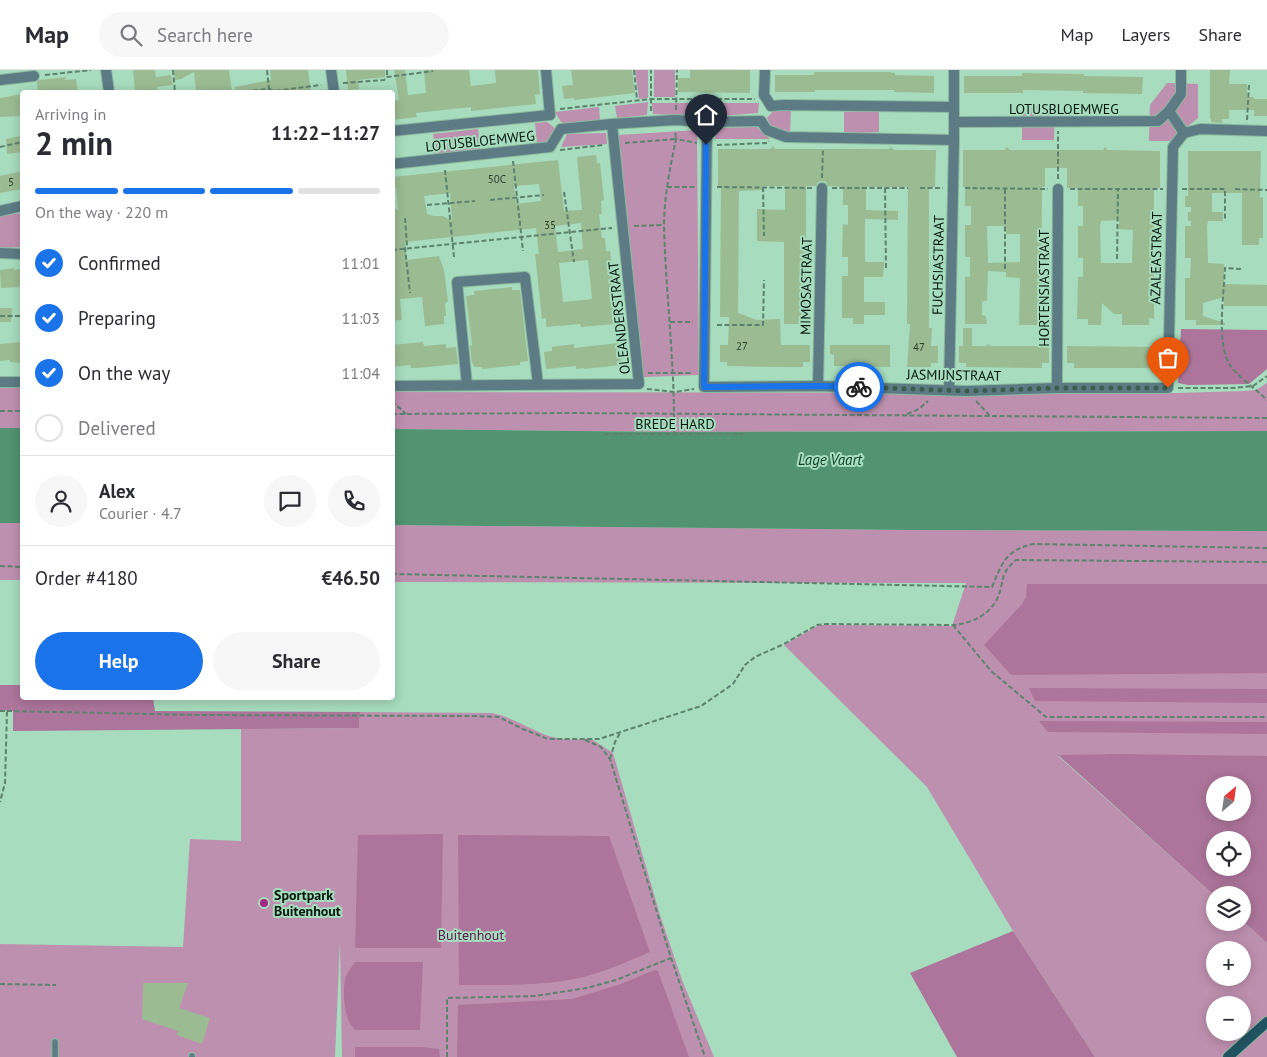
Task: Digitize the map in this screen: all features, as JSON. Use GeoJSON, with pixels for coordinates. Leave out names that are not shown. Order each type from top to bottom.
{"type":"FeatureCollection","features":[{"type":"Feature","properties":{"kind":"street"},"geometry":{"type":"LineString","coordinates":[[106,70],[109,90]]}},
{"type":"Feature","properties":{"kind":"street"},"geometry":{"type":"LineString","coordinates":[[331,70],[333,88]]}},
{"type":"Feature","properties":{"kind":"street"},"geometry":{"type":"LineString","coordinates":[[546,70],[550,115]]}},
{"type":"Feature","properties":{"kind":"street"},"geometry":{"type":"LineString","coordinates":[[764,70],[764,95],[768,102],[784,105],[954,107]]}},
{"type":"Feature","properties":{"kind":"street"},"geometry":{"type":"LineString","coordinates":[[761,121],[768,130],[786,137],[954,140],[954,70]]}},
{"type":"Feature","properties":{"kind":"street"},"geometry":{"type":"LineString","coordinates":[[1181,70],[1181,94],[1169,111],[1184,133],[1200,129],[1267,131]]}},
{"type":"Feature","properties":{"kind":"street"},"geometry":{"type":"LineString","coordinates":[[0,78],[34,76]]}},
{"type":"Feature","properties":{"kind":"street"},"geometry":{"type":"LineString","coordinates":[[761,121],[768,102]]}},
{"type":"Feature","properties":{"kind":"street","name":"LOTUSBLOEMWEG"},"geometry":{"type":"LineString","coordinates":[[954,122],[1158,122],[1169,111]]}},
{"type":"Feature","properties":{"kind":"street","name":"LOTUSBLOEMWEG"},"geometry":{"type":"LineString","coordinates":[[395,131],[550,115],[561,129],[550,147],[395,164]]}},
{"type":"Feature","properties":{"kind":"street"},"geometry":{"type":"LineString","coordinates":[[561,129],[675,120],[706,122],[761,121]]}},
{"type":"Feature","properties":{"kind":"street"},"geometry":{"type":"LineString","coordinates":[[704,387],[706,122]]}},
{"type":"Feature","properties":{"kind":"street","name":"OLEANDERSTRAAT"},"geometry":{"type":"LineString","coordinates":[[395,386],[538,384],[639,379],[612,124]]}},
{"type":"Feature","properties":{"kind":"street","name":"AZALEASTRAAT"},"geometry":{"type":"LineString","coordinates":[[1168,388],[1173,146],[1184,133]]}},
{"type":"Feature","properties":{"kind":"street","name":"FUCHSIASTRAAT"},"geometry":{"type":"LineString","coordinates":[[949,390],[954,140]]}},
{"type":"Feature","properties":{"kind":"street","name":"MIMOSASTRAAT"},"geometry":{"type":"LineString","coordinates":[[818,386],[822,188]]}},
{"type":"Feature","properties":{"kind":"street","name":"HORTENSIASTRAAT"},"geometry":{"type":"LineString","coordinates":[[1057,388],[1058,189]]}},
{"type":"Feature","properties":{"kind":"street"},"geometry":{"type":"LineString","coordinates":[[0,210],[20,206]]}},
{"type":"Feature","properties":{"kind":"street"},"geometry":{"type":"LineString","coordinates":[[0,254],[20,254]]}},
{"type":"Feature","properties":{"kind":"street"},"geometry":{"type":"LineString","coordinates":[[467,385],[457,282],[525,277],[538,384]]}},
{"type":"Feature","properties":{"kind":"street"},"geometry":{"type":"LineString","coordinates":[[0,382],[20,382]]}},
{"type":"Feature","properties":{"kind":"street","name":"JASMIJNSTRAAT"},"geometry":{"type":"LineString","coordinates":[[704,387],[818,386],[966,391],[1057,388],[1168,388]]}},
{"type":"Feature","properties":{"kind":"street"},"geometry":{"type":"LineString","coordinates":[[1228,1057],[1267,1022]]}},
{"type":"Feature","properties":{"kind":"lane"},"geometry":{"type":"LineString","coordinates":[[55,1042],[55,1057]]}},
{"type":"Feature","properties":{"kind":"path"},"geometry":{"type":"LineString","coordinates":[[34,76],[91,70]]}},
{"type":"Feature","properties":{"kind":"path"},"geometry":{"type":"LineString","coordinates":[[173,70],[175,90]]}},
{"type":"Feature","properties":{"kind":"path"},"geometry":{"type":"LineString","coordinates":[[268,70],[269,90]]}},
{"type":"Feature","properties":{"kind":"path"},"geometry":{"type":"LineString","coordinates":[[386,70],[387,77]]}},
{"type":"Feature","properties":{"kind":"path"},"geometry":{"type":"LineString","coordinates":[[634,70],[637,101]]}},
{"type":"Feature","properties":{"kind":"path"},"geometry":{"type":"LineString","coordinates":[[651,70],[651,121]]}},
{"type":"Feature","properties":{"kind":"path"},"geometry":{"type":"LineString","coordinates":[[674,434],[674,392],[664,225],[667,187],[676,139],[677,70]]}},
{"type":"Feature","properties":{"kind":"path"},"geometry":{"type":"LineString","coordinates":[[294,90],[333,88],[384,80],[387,77],[432,71]]}},
{"type":"Feature","properties":{"kind":"path"},"geometry":{"type":"LineString","coordinates":[[1247,131],[1249,85]]}},
{"type":"Feature","properties":{"kind":"path"},"geometry":{"type":"LineString","coordinates":[[550,115],[556,110],[650,99],[768,102]]}},
{"type":"Feature","properties":{"kind":"path"},"geometry":{"type":"LineString","coordinates":[[1058,122],[1058,189]]}},
{"type":"Feature","properties":{"kind":"path"},"geometry":{"type":"LineString","coordinates":[[550,147],[560,150],[676,139],[706,145],[767,143],[779,134]]}},
{"type":"Feature","properties":{"kind":"path"},"geometry":{"type":"LineString","coordinates":[[822,188],[823,138]]}},
{"type":"Feature","properties":{"kind":"path"},"geometry":{"type":"LineString","coordinates":[[0,147],[20,142]]}},
{"type":"Feature","properties":{"kind":"path"},"geometry":{"type":"LineString","coordinates":[[512,151],[523,251]]}},
{"type":"Feature","properties":{"kind":"path"},"geometry":{"type":"LineString","coordinates":[[444,158],[454,257]]}},
{"type":"Feature","properties":{"kind":"path"},"geometry":{"type":"LineString","coordinates":[[667,187],[908,188]]}},
{"type":"Feature","properties":{"kind":"path"},"geometry":{"type":"LineString","coordinates":[[763,187],[764,236]]}},
{"type":"Feature","properties":{"kind":"path"},"geometry":{"type":"LineString","coordinates":[[885,188],[886,270]]}},
{"type":"Feature","properties":{"kind":"path"},"geometry":{"type":"LineString","coordinates":[[920,188],[1225,189],[1225,219]]}},
{"type":"Feature","properties":{"kind":"path"},"geometry":{"type":"LineString","coordinates":[[1005,189],[1005,269]]}},
{"type":"Feature","properties":{"kind":"path"},"geometry":{"type":"LineString","coordinates":[[1117,259],[1118,189]]}},
{"type":"Feature","properties":{"kind":"path"},"geometry":{"type":"LineString","coordinates":[[1235,189],[1267,190]]}},
{"type":"Feature","properties":{"kind":"path"},"geometry":{"type":"LineString","coordinates":[[564,192],[574,262]]}},
{"type":"Feature","properties":{"kind":"path"},"geometry":{"type":"LineString","coordinates":[[490,200],[544,195]]}},
{"type":"Feature","properties":{"kind":"path"},"geometry":{"type":"LineString","coordinates":[[427,206],[475,202]]}},
{"type":"Feature","properties":{"kind":"path"},"geometry":{"type":"LineString","coordinates":[[405,218],[407,246],[405,248],[410,293]]}},
{"type":"Feature","properties":{"kind":"path"},"geometry":{"type":"LineString","coordinates":[[395,250],[521,236],[664,225]]}},
{"type":"Feature","properties":{"kind":"path"},"geometry":{"type":"LineString","coordinates":[[1241,269],[1225,268],[1222,338],[1224,350],[1230,366],[1267,400]]}},
{"type":"Feature","properties":{"kind":"path"},"geometry":{"type":"LineString","coordinates":[[670,322],[763,325],[764,280]]}},
{"type":"Feature","properties":{"kind":"path"},"geometry":{"type":"LineString","coordinates":[[0,316],[20,316]]}},
{"type":"Feature","properties":{"kind":"path"},"geometry":{"type":"LineString","coordinates":[[704,372],[673,373],[639,379],[646,389],[674,392],[704,387]]}},
{"type":"Feature","properties":{"kind":"path"},"geometry":{"type":"LineString","coordinates":[[1168,388],[1232,388],[1253,386],[1267,376]]}},
{"type":"Feature","properties":{"kind":"path"},"geometry":{"type":"LineString","coordinates":[[905,415],[919,409],[936,390]]}},
{"type":"Feature","properties":{"kind":"path"},"geometry":{"type":"LineString","coordinates":[[966,391],[990,416]]}},
{"type":"Feature","properties":{"kind":"path"},"geometry":{"type":"LineString","coordinates":[[395,404],[406,414]]}},
{"type":"Feature","properties":{"kind":"path"},"geometry":{"type":"LineString","coordinates":[[0,411],[20,411]]}},
{"type":"Feature","properties":{"kind":"path"},"geometry":{"type":"LineString","coordinates":[[395,414],[1267,418]]}},
{"type":"Feature","properties":{"kind":"path","name":"BREDE HARD"},"geometry":{"type":"LineString","coordinates":[[605,434],[744,434]]}},
{"type":"Feature","properties":{"kind":"path"},"geometry":{"type":"LineString","coordinates":[[395,574],[992,587],[1002,563],[1011,552],[1021,546],[1033,544],[1267,548]]}},
{"type":"Feature","properties":{"kind":"path"},"geometry":{"type":"LineString","coordinates":[[0,711],[198,715],[499,717],[548,739],[599,739],[701,706],[732,684],[745,665],[755,657],[784,644],[817,625],[953,625],[964,624],[976,619],[987,611],[998,598],[1003,576],[1007,568],[1016,560],[1267,562]]}},
{"type":"Feature","properties":{"kind":"path"},"geometry":{"type":"LineString","coordinates":[[1002,563],[1007,568]]}},
{"type":"Feature","properties":{"kind":"path"},"geometry":{"type":"LineString","coordinates":[[0,566],[20,567]]}},
{"type":"Feature","properties":{"kind":"path"},"geometry":{"type":"LineString","coordinates":[[953,625],[991,671],[1046,717],[1267,717]]}},
{"type":"Feature","properties":{"kind":"path"},"geometry":{"type":"LineString","coordinates":[[0,802],[5,783],[7,711]]}},
{"type":"Feature","properties":{"kind":"path"},"geometry":{"type":"LineString","coordinates":[[610,759],[620,732]]}},
{"type":"Feature","properties":{"kind":"path"},"geometry":{"type":"LineString","coordinates":[[584,739],[600,747],[610,759],[671,958],[705,1057]]}},
{"type":"Feature","properties":{"kind":"path"},"geometry":{"type":"LineString","coordinates":[[447,1057],[446,998],[535,996],[586,988],[616,980],[671,958]]}},
{"type":"Feature","properties":{"kind":"path"},"geometry":{"type":"LineString","coordinates":[[0,984],[56,985]]}},
{"type":"Feature","properties":{"kind":"green space"},"geometry":{"type":"Polygon","coordinates":[[[635,70],[648,70],[648,98],[639,99],[635,70]]]}},
{"type":"Feature","properties":{"kind":"green space"},"geometry":{"type":"Polygon","coordinates":[[[654,70],[675,70],[675,97],[654,97],[654,70]]]}},
{"type":"Feature","properties":{"kind":"green space"},"geometry":{"type":"Polygon","coordinates":[[[1167,83],[1198,84],[1198,118],[1170,141],[1149,141],[1150,105],[1167,83]]]}},
{"type":"Feature","properties":{"kind":"green space"},"geometry":{"type":"Polygon","coordinates":[[[648,102],[647,115],[617,118],[615,106],[648,102]]]}},
{"type":"Feature","properties":{"kind":"green space"},"geometry":{"type":"Polygon","coordinates":[[[652,103],[759,103],[758,113],[709,117],[653,114],[652,103]]]}},
{"type":"Feature","properties":{"kind":"green space"},"geometry":{"type":"Polygon","coordinates":[[[1022,106],[1055,106],[1054,140],[1022,140],[1022,106]]]}},
{"type":"Feature","properties":{"kind":"green space"},"geometry":{"type":"Polygon","coordinates":[[[599,107],[600,120],[566,124],[561,122],[555,112],[599,107]]]}},
{"type":"Feature","properties":{"kind":"green space"},"geometry":{"type":"Polygon","coordinates":[[[774,110],[791,110],[790,133],[779,130],[771,125],[767,118],[774,110]]]}},
{"type":"Feature","properties":{"kind":"green space"},"geometry":{"type":"Polygon","coordinates":[[[879,111],[879,132],[844,134],[844,112],[879,111]]]}},
{"type":"Feature","properties":{"kind":"green space"},"geometry":{"type":"Polygon","coordinates":[[[547,122],[556,129],[548,143],[537,144],[535,123],[547,122]]]}},
{"type":"Feature","properties":{"kind":"green space"},"geometry":{"type":"Polygon","coordinates":[[[757,127],[770,139],[715,139],[717,128],[757,127]]]}},
{"type":"Feature","properties":{"kind":"green space"},"geometry":{"type":"Polygon","coordinates":[[[478,129],[480,150],[435,155],[433,134],[478,129]]]}},
{"type":"Feature","properties":{"kind":"green space"},"geometry":{"type":"Polygon","coordinates":[[[697,130],[699,375],[644,377],[618,135],[697,130]]]}},
{"type":"Feature","properties":{"kind":"green space"},"geometry":{"type":"Polygon","coordinates":[[[606,133],[607,144],[561,147],[567,134],[606,133]]]}},
{"type":"Feature","properties":{"kind":"green space"},"geometry":{"type":"Polygon","coordinates":[[[20,213],[20,247],[0,248],[0,216],[20,213]]]}},
{"type":"Feature","properties":{"kind":"green space"},"geometry":{"type":"Polygon","coordinates":[[[1181,329],[1267,330],[1267,369],[1249,384],[1188,385],[1178,383],[1181,329]]]}},
{"type":"Feature","properties":{"kind":"green space"},"geometry":{"type":"Polygon","coordinates":[[[1267,383],[1267,431],[670,432],[395,429],[395,392],[1176,393],[1256,390],[1267,383]]]}},
{"type":"Feature","properties":{"kind":"green space"},"geometry":{"type":"Polygon","coordinates":[[[0,388],[20,388],[20,428],[0,428],[0,388]]]}},
{"type":"Feature","properties":{"kind":"green space"},"geometry":{"type":"Polygon","coordinates":[[[0,523],[20,523],[20,580],[0,580],[0,523]]]}},
{"type":"Feature","properties":{"kind":"green space"},"geometry":{"type":"Polygon","coordinates":[[[395,525],[1267,531],[1267,935],[1251,909],[1251,886],[1231,886],[1219,876],[1251,876],[1251,831],[1206,831],[1206,865],[1072,755],[1058,756],[1206,888],[1206,931],[1251,931],[1251,928],[1267,943],[1267,1057],[1095,1057],[1013,931],[927,787],[784,645],[819,625],[952,626],[966,583],[395,582],[395,525]]]}},
{"type":"Feature","properties":{"kind":"green space"},"geometry":{"type":"Polygon","coordinates":[[[1027,584],[1267,584],[1267,673],[1011,675],[984,645],[1022,604],[1026,597],[1027,584]]]}},
{"type":"Feature","properties":{"kind":"green space"},"geometry":{"type":"Polygon","coordinates":[[[0,685],[20,685],[20,700],[153,700],[155,711],[360,712],[359,728],[13,731],[13,711],[0,710],[0,685]]]}},
{"type":"Feature","properties":{"kind":"green space"},"geometry":{"type":"Polygon","coordinates":[[[1029,688],[1267,689],[1267,703],[1035,701],[1029,688]]]}},
{"type":"Feature","properties":{"kind":"green space","name":"Buitenhout"},"geometry":{"type":"Polygon","coordinates":[[[360,712],[492,713],[561,739],[590,738],[613,753],[660,915],[682,980],[714,1057],[342,1057],[340,942],[335,1057],[0,1057],[0,944],[183,947],[190,839],[241,841],[241,729],[359,728],[360,712]]]}},
{"type":"Feature","properties":{"kind":"green space"},"geometry":{"type":"Polygon","coordinates":[[[1039,721],[1267,722],[1267,734],[1048,732],[1039,721]]]}},
{"type":"Feature","properties":{"kind":"green space"},"geometry":{"type":"Polygon","coordinates":[[[1058,755],[1267,756],[1267,943],[1251,928],[1251,886],[1206,886],[1206,888],[1058,755]]]}},
{"type":"Feature","properties":{"kind":"green space"},"geometry":{"type":"Polygon","coordinates":[[[443,834],[441,948],[355,947],[358,835],[443,834]]]}},
{"type":"Feature","properties":{"kind":"green space","name":"Buitenhout"},"geometry":{"type":"Polygon","coordinates":[[[458,835],[609,836],[650,952],[607,970],[574,979],[550,983],[459,985],[458,835]]]}},
{"type":"Feature","properties":{"kind":"green space"},"geometry":{"type":"Polygon","coordinates":[[[1013,931],[1095,1057],[957,1057],[910,973],[1013,931]]]}},
{"type":"Feature","properties":{"kind":"green space"},"geometry":{"type":"Polygon","coordinates":[[[355,962],[423,962],[420,1030],[356,1030],[352,1026],[346,1013],[344,988],[346,976],[355,962]]]}},
{"type":"Feature","properties":{"kind":"green space"},"geometry":{"type":"Polygon","coordinates":[[[654,970],[658,971],[689,1057],[457,1057],[458,1005],[572,999],[621,984],[654,970]]]}},
{"type":"Feature","properties":{"kind":"green space"},"geometry":{"type":"Polygon","coordinates":[[[355,1047],[422,1047],[439,1049],[440,1057],[355,1057],[355,1047]]]}},
{"type":"Feature","properties":{"kind":"water"},"geometry":{"type":"Polygon","coordinates":[[[0,428],[20,428],[20,523],[0,523],[0,428]]]}},
{"type":"Feature","properties":{"kind":"water","name":"Lage Vaart"},"geometry":{"type":"Polygon","coordinates":[[[395,429],[670,432],[1267,431],[1267,531],[395,525],[395,429]]]}},
{"type":"Feature","properties":{"kind":"building"},"geometry":{"type":"Polygon","coordinates":[[[133,70],[155,70],[156,77],[171,75],[173,85],[157,87],[158,90],[135,90],[133,70]]]}},
{"type":"Feature","properties":{"kind":"building"},"geometry":{"type":"Polygon","coordinates":[[[174,70],[229,70],[232,90],[196,90],[194,72],[175,80],[174,70]]]}},
{"type":"Feature","properties":{"kind":"building"},"geometry":{"type":"Polygon","coordinates":[[[270,70],[308,70],[311,90],[235,90],[235,87],[271,80],[270,70]]]}},
{"type":"Feature","properties":{"kind":"building"},"geometry":{"type":"Polygon","coordinates":[[[346,70],[385,70],[385,77],[358,80],[359,89],[348,90],[346,70]]]}},
{"type":"Feature","properties":{"kind":"building"},"geometry":{"type":"Polygon","coordinates":[[[394,70],[405,70],[408,95],[426,93],[424,70],[469,70],[471,86],[496,83],[495,70],[538,70],[540,94],[535,95],[536,104],[471,111],[471,107],[416,113],[417,117],[395,120],[395,101],[399,100],[394,70]]]}},
{"type":"Feature","properties":{"kind":"building"},"geometry":{"type":"Polygon","coordinates":[[[571,70],[632,70],[635,93],[574,100],[574,98],[564,99],[562,86],[573,85],[571,70]]]}},
{"type":"Feature","properties":{"kind":"building"},"geometry":{"type":"Polygon","coordinates":[[[690,70],[750,70],[750,93],[678,92],[678,78],[690,78],[690,70]]]}},
{"type":"Feature","properties":{"kind":"building"},"geometry":{"type":"Polygon","coordinates":[[[1210,70],[1230,70],[1229,84],[1247,84],[1247,97],[1267,99],[1267,116],[1254,116],[1254,110],[1229,110],[1229,119],[1222,119],[1222,123],[1211,122],[1210,70]]]}},
{"type":"Feature","properties":{"kind":"building"},"geometry":{"type":"Polygon","coordinates":[[[814,72],[889,72],[895,73],[895,75],[934,76],[934,93],[894,92],[894,90],[775,92],[775,75],[814,75],[814,72]]]}},
{"type":"Feature","properties":{"kind":"building"},"geometry":{"type":"Polygon","coordinates":[[[1022,73],[1143,77],[1142,94],[1023,90],[1023,93],[964,93],[964,76],[1022,76],[1022,73]]]}},
{"type":"Feature","properties":{"kind":"building"},"geometry":{"type":"Polygon","coordinates":[[[66,77],[65,80],[76,79],[78,90],[38,90],[37,82],[39,80],[66,77]]]}},
{"type":"Feature","properties":{"kind":"building"},"geometry":{"type":"Polygon","coordinates":[[[20,94],[20,116],[0,117],[0,98],[20,94]]]}},
{"type":"Feature","properties":{"kind":"building"},"geometry":{"type":"Polygon","coordinates":[[[20,136],[20,152],[7,154],[6,139],[20,136]]]}},
{"type":"Feature","properties":{"kind":"building"},"geometry":{"type":"Polygon","coordinates":[[[773,146],[775,149],[889,149],[891,147],[894,150],[936,150],[935,187],[929,187],[929,328],[932,328],[931,346],[938,346],[938,363],[931,363],[931,367],[907,367],[910,324],[907,324],[908,187],[866,187],[866,210],[898,211],[898,220],[865,219],[865,262],[884,262],[883,277],[864,277],[864,302],[885,302],[885,315],[864,315],[864,324],[853,324],[853,318],[842,318],[842,276],[848,276],[848,257],[842,257],[843,224],[848,225],[848,205],[843,205],[843,187],[828,186],[826,182],[822,181],[818,182],[816,186],[806,186],[806,324],[784,324],[784,242],[757,241],[757,209],[785,210],[785,186],[762,186],[762,190],[739,191],[738,313],[757,320],[780,319],[781,345],[810,345],[810,362],[803,362],[803,367],[779,367],[727,366],[727,362],[720,362],[720,345],[728,345],[729,317],[720,317],[721,186],[718,186],[718,149],[770,149],[773,146]]]}},
{"type":"Feature","properties":{"kind":"building"},"geometry":{"type":"Polygon","coordinates":[[[1007,147],[1010,150],[1103,150],[1105,147],[1108,150],[1160,151],[1160,188],[1154,188],[1154,319],[1149,318],[1149,325],[1122,325],[1122,314],[1114,314],[1102,303],[1101,325],[1088,325],[1088,319],[1077,319],[1078,277],[1083,277],[1083,258],[1078,258],[1078,226],[1083,226],[1083,206],[1078,206],[1078,188],[1067,188],[1067,168],[1045,168],[1045,187],[1042,187],[1041,325],[1019,325],[1020,278],[1006,277],[1006,272],[988,271],[987,300],[982,302],[982,315],[986,316],[987,324],[965,324],[965,277],[970,277],[970,257],[965,257],[965,225],[971,225],[971,206],[965,206],[963,150],[1004,150],[1007,147]],[[1119,220],[1101,221],[1101,263],[1132,263],[1133,230],[1119,229],[1119,220]],[[987,226],[988,263],[1020,262],[1020,234],[1006,234],[1006,226],[987,226]]]}},
{"type":"Feature","properties":{"kind":"building"},"geometry":{"type":"Polygon","coordinates":[[[1188,151],[1261,151],[1260,198],[1263,197],[1263,238],[1259,238],[1259,245],[1242,245],[1242,193],[1212,193],[1212,212],[1223,212],[1223,221],[1208,221],[1208,263],[1224,264],[1224,284],[1267,285],[1267,306],[1224,306],[1224,297],[1203,303],[1203,316],[1225,323],[1225,325],[1196,325],[1196,320],[1185,320],[1185,278],[1190,278],[1191,258],[1185,258],[1185,226],[1191,226],[1191,221],[1188,221],[1188,212],[1191,212],[1191,207],[1185,207],[1185,196],[1188,196],[1188,151]]]}},
{"type":"Feature","properties":{"kind":"building"},"geometry":{"type":"Polygon","coordinates":[[[596,155],[597,163],[600,163],[604,200],[601,201],[602,214],[599,214],[602,238],[605,238],[606,251],[610,251],[617,315],[614,315],[614,324],[581,327],[580,324],[546,327],[546,318],[542,319],[535,254],[539,254],[536,228],[405,242],[407,260],[439,256],[444,270],[448,302],[445,305],[446,316],[444,316],[444,324],[425,326],[422,297],[400,299],[402,320],[395,321],[395,209],[398,209],[395,177],[558,160],[564,211],[582,210],[577,157],[596,155]],[[539,184],[514,186],[516,204],[541,201],[539,184]],[[450,193],[424,196],[427,214],[443,216],[452,221],[450,193]],[[581,223],[555,226],[558,252],[583,249],[581,223]],[[588,260],[559,263],[563,302],[592,299],[588,260]]]}},
{"type":"Feature","properties":{"kind":"building"},"geometry":{"type":"Polygon","coordinates":[[[20,171],[20,189],[0,193],[0,176],[20,171]]]}},
{"type":"Feature","properties":{"kind":"building"},"geometry":{"type":"Polygon","coordinates":[[[20,269],[20,287],[1,288],[0,270],[20,269]]]}},
{"type":"Feature","properties":{"kind":"building"},"geometry":{"type":"Polygon","coordinates":[[[512,287],[512,290],[520,290],[528,361],[520,362],[520,365],[482,369],[482,367],[474,367],[472,364],[470,346],[472,345],[466,296],[474,295],[474,291],[512,287]]]}},
{"type":"Feature","properties":{"kind":"building"},"geometry":{"type":"Polygon","coordinates":[[[0,308],[12,308],[11,322],[0,322],[0,308]]]}},
{"type":"Feature","properties":{"kind":"building"},"geometry":{"type":"Polygon","coordinates":[[[963,328],[972,328],[972,346],[986,346],[988,344],[991,346],[1049,346],[1049,363],[1042,363],[1042,368],[966,367],[966,363],[959,363],[959,346],[963,346],[963,328]]]}},
{"type":"Feature","properties":{"kind":"building"},"geometry":{"type":"Polygon","coordinates":[[[20,342],[20,363],[10,362],[10,360],[0,361],[0,344],[20,342]]]}},
{"type":"Feature","properties":{"kind":"building"},"geometry":{"type":"Polygon","coordinates":[[[423,342],[424,346],[446,344],[446,348],[456,347],[458,364],[418,368],[411,368],[410,365],[395,367],[395,345],[423,342]]]}},
{"type":"Feature","properties":{"kind":"building"},"geometry":{"type":"Polygon","coordinates":[[[619,343],[622,365],[584,369],[576,369],[576,366],[546,369],[544,352],[552,351],[552,347],[574,344],[574,348],[619,343]]]}},
{"type":"Feature","properties":{"kind":"building"},"geometry":{"type":"Polygon","coordinates":[[[830,345],[890,345],[890,367],[834,366],[834,355],[830,354],[830,345]]]}},
{"type":"Feature","properties":{"kind":"building"},"geometry":{"type":"Polygon","coordinates":[[[1067,346],[1157,347],[1157,364],[1150,364],[1150,368],[1074,368],[1074,363],[1067,363],[1067,346]]]}},
{"type":"Feature","properties":{"kind":"building"},"geometry":{"type":"Polygon","coordinates":[[[143,983],[188,983],[179,1008],[210,1018],[202,1044],[177,1035],[178,1031],[142,1019],[143,983]]]}},
{"type":"Feature","properties":{"kind":"way so far"},"geometry":{"type":"LineString","coordinates":[[859,387],[966,391],[1057,388],[1168,388]]}},
{"type":"Feature","properties":{"kind":"place","name":"Sportpark Buitenhout"},"geometry":{"type":"Point","coordinates":[264,903]}},
{"type":"Feature","properties":{"kind":"route"},"geometry":{"type":"LineString","coordinates":[[706,145],[704,387],[859,387]]}}]}
